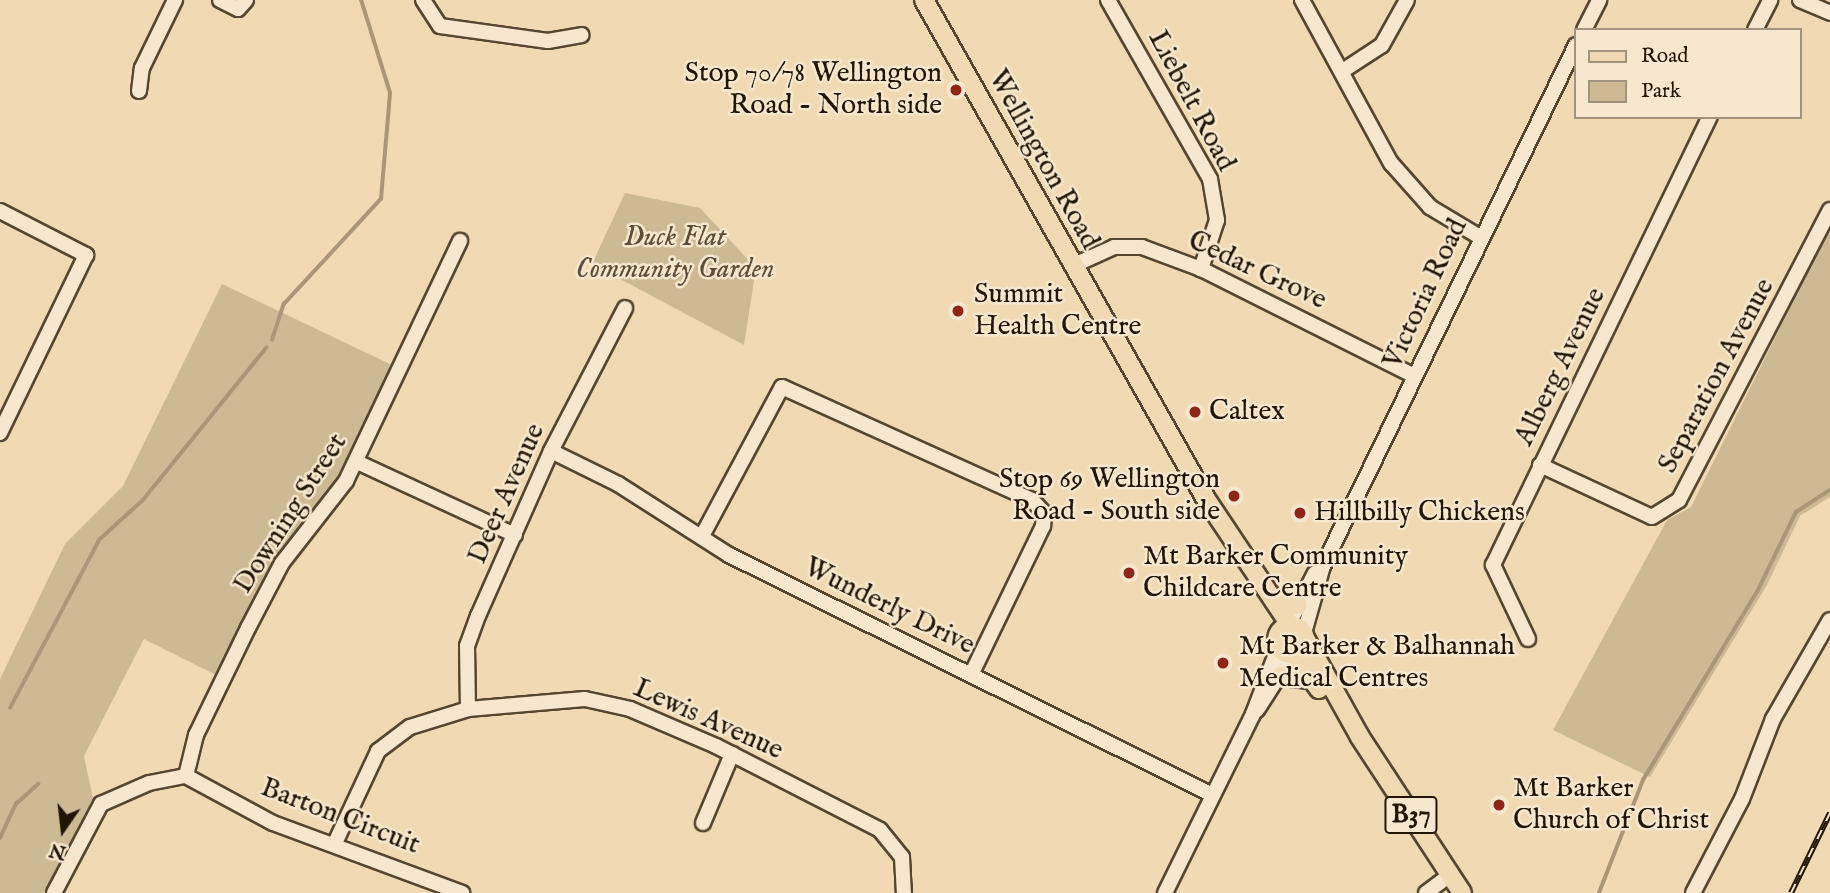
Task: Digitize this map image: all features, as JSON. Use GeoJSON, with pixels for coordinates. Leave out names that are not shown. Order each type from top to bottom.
{"type":"FeatureCollection","features":[{"type":"Feature","properties":{"kind":"main road","name":"Wellington Road"},"geometry":{"type":"LineString","coordinates":[[924,0],[1072,266],[1244,563],[1462,893]]}},
{"type":"Feature","properties":{"kind":"main road","name":"Wellington Road"},"geometry":{"type":"LineString","coordinates":[[1244,563],[1275,602],[1311,678],[1360,737]]}},
{"type":"Feature","properties":{"kind":"main road"},"geometry":{"type":"LineString","coordinates":[[1275,602],[1298,605]]}},
{"type":"Feature","properties":{"kind":"main road"},"geometry":{"type":"LineString","coordinates":[[1282,676],[1311,678]]}},
{"type":"Feature","properties":{"kind":"street"},"geometry":{"type":"LineString","coordinates":[[139,91],[142,68],[175,0]]}},
{"type":"Feature","properties":{"kind":"street"},"geometry":{"type":"LineString","coordinates":[[220,0],[238,9],[246,0]]}},
{"type":"Feature","properties":{"kind":"street"},"geometry":{"type":"LineString","coordinates":[[423,0],[440,26],[548,41],[581,35]]}},
{"type":"Feature","properties":{"kind":"street","name":"Liebelt Road"},"geometry":{"type":"LineString","coordinates":[[1108,0],[1210,179],[1217,220],[1201,269]]}},
{"type":"Feature","properties":{"kind":"street"},"geometry":{"type":"LineString","coordinates":[[1302,0],[1345,70],[1391,163],[1430,207],[1480,237]]}},
{"type":"Feature","properties":{"kind":"street"},"geometry":{"type":"LineString","coordinates":[[1345,70],[1382,45],[1407,0]]}},
{"type":"Feature","properties":{"kind":"street"},"geometry":{"type":"LineString","coordinates":[[1585,28],[1599,0]]}},
{"type":"Feature","properties":{"kind":"street"},"geometry":{"type":"LineString","coordinates":[[1756,28],[1770,0]]}},
{"type":"Feature","properties":{"kind":"street"},"geometry":{"type":"LineString","coordinates":[[1800,0],[1830,13]]}},
{"type":"Feature","properties":{"kind":"street","name":"Victoria Road"},"geometry":{"type":"LineString","coordinates":[[1165,893],[1292,639],[1323,566],[1480,237],[1574,49]]}},
{"type":"Feature","properties":{"kind":"street","name":"Alberg Avenue"},"geometry":{"type":"LineString","coordinates":[[1528,639],[1493,565],[1709,119]]}},
{"type":"Feature","properties":{"kind":"street","name":"Separation Avenue"},"geometry":{"type":"LineString","coordinates":[[1540,465],[1652,517],[1679,500],[1830,210]]}},
{"type":"Feature","properties":{"kind":"street"},"geometry":{"type":"LineString","coordinates":[[0,211],[86,255],[0,433]]}},
{"type":"Feature","properties":{"kind":"street","name":"Downing Street"},"geometry":{"type":"LineString","coordinates":[[186,776],[196,735],[282,563],[357,462],[460,241]]}},
{"type":"Feature","properties":{"kind":"street","name":"Cedar Grove"},"geometry":{"type":"LineString","coordinates":[[1072,266],[1114,247],[1142,247],[1201,269],[1415,376]]}},
{"type":"Feature","properties":{"kind":"street","name":"Deer Avenue"},"geometry":{"type":"LineString","coordinates":[[468,709],[467,646],[551,451],[625,308]]}},
{"type":"Feature","properties":{"kind":"street"},"geometry":{"type":"LineString","coordinates":[[702,536],[782,387],[1032,500],[1044,513],[1043,526],[971,675]]}},
{"type":"Feature","properties":{"kind":"street","name":"Wunderly Drive"},"geometry":{"type":"LineString","coordinates":[[551,451],[702,536],[729,555],[1213,795]]}},
{"type":"Feature","properties":{"kind":"street"},"geometry":{"type":"LineString","coordinates":[[357,462],[515,535]]}},
{"type":"Feature","properties":{"kind":"street","name":"Victoria Road"},"geometry":{"type":"LineString","coordinates":[[1253,714],[1282,676],[1298,605],[1323,566]]}},
{"type":"Feature","properties":{"kind":"street"},"geometry":{"type":"LineString","coordinates":[[1693,893],[1742,799],[1773,719],[1830,620]]}},
{"type":"Feature","properties":{"kind":"street","name":"Lewis Avenue"},"geometry":{"type":"LineString","coordinates":[[335,843],[378,751],[410,727],[468,709],[560,698],[608,703],[732,754],[888,837],[902,857],[904,893]]}},
{"type":"Feature","properties":{"kind":"street"},"geometry":{"type":"LineString","coordinates":[[703,823],[732,754]]}},
{"type":"Feature","properties":{"kind":"street"},"geometry":{"type":"LineString","coordinates":[[57,892],[101,804],[149,783],[186,776]]}},
{"type":"Feature","properties":{"kind":"street","name":"Barton Circuit"},"geometry":{"type":"LineString","coordinates":[[186,776],[273,823],[335,843],[462,893]]}},
{"type":"Feature","properties":{"kind":"street"},"geometry":{"type":"LineString","coordinates":[[1426,893],[1450,875]]}},
{"type":"Feature","properties":{"kind":"green space","name":"Duck Flat Community Garden"},"geometry":{"type":"Polygon","coordinates":[[[625,193],[700,208],[756,268],[744,345],[592,264],[625,193]]]}},
{"type":"Feature","properties":{"kind":"green space"},"geometry":{"type":"Polygon","coordinates":[[[1830,227],[1830,497],[1800,516],[1767,585],[1650,777],[1553,730],[1667,520],[1691,507],[1830,227]]]}},
{"type":"Feature","properties":{"kind":"green space"},"geometry":{"type":"Polygon","coordinates":[[[222,284],[394,366],[338,477],[274,561],[216,675],[144,639],[84,756],[93,798],[44,893],[0,893],[0,679],[65,544],[123,486],[222,284]]]}},
{"type":"Feature","properties":{"kind":"waterway"},"geometry":{"type":"LineString","coordinates":[[272,340],[284,304],[381,199],[390,93],[361,0]]}},
{"type":"Feature","properties":{"kind":"waterway"},"geometry":{"type":"LineString","coordinates":[[10,708],[100,539],[143,500],[266,348]]}},
{"type":"Feature","properties":{"kind":"waterway"},"geometry":{"type":"LineString","coordinates":[[1599,893],[1643,780],[1757,592],[1796,512],[1830,490]]}},
{"type":"Feature","properties":{"kind":"waterway"},"geometry":{"type":"LineString","coordinates":[[0,838],[16,804],[38,784]]}},
{"type":"Feature","properties":{"kind":"railway"},"geometry":{"type":"LineString","coordinates":[[1791,893],[1830,813]]}},
{"type":"Feature","properties":{"kind":"place","name":"Stop 70/78 Wellington Road - North side"},"geometry":{"type":"Point","coordinates":[956,90]}},
{"type":"Feature","properties":{"kind":"place","name":"Summit Health Centre"},"geometry":{"type":"Point","coordinates":[958,311]}},
{"type":"Feature","properties":{"kind":"place","name":"Caltex"},"geometry":{"type":"Point","coordinates":[1195,412]}},
{"type":"Feature","properties":{"kind":"place","name":"Stop 69 Wellington Road - South side"},"geometry":{"type":"Point","coordinates":[1234,496]}},
{"type":"Feature","properties":{"kind":"place","name":"Hillbilly Chickens"},"geometry":{"type":"Point","coordinates":[1300,513]}},
{"type":"Feature","properties":{"kind":"place","name":"Mt Barker Community Childcare Centre"},"geometry":{"type":"Point","coordinates":[1129,573]}},
{"type":"Feature","properties":{"kind":"place","name":"Mt Barker & Balhannah Medical Centres"},"geometry":{"type":"Point","coordinates":[1223,663]}},
{"type":"Feature","properties":{"kind":"place","name":"Mt Barker Church of Christ"},"geometry":{"type":"Point","coordinates":[1499,805]}}]}
